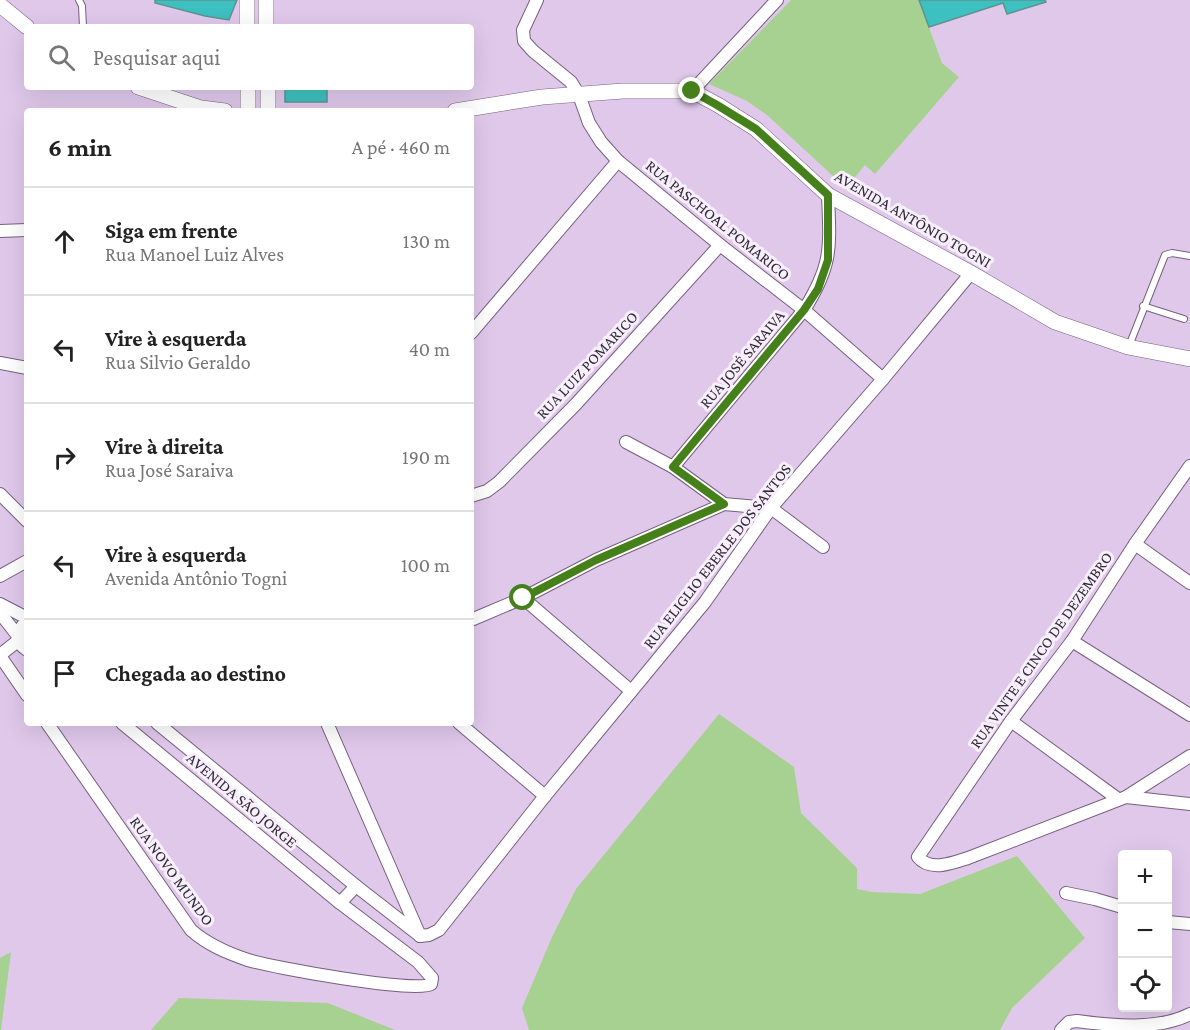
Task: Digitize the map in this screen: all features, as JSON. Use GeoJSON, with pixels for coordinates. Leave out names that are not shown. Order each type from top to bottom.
{"type":"FeatureCollection","features":[{"type":"Feature","properties":{"kind":"street"},"geometry":{"type":"LineString","coordinates":[[247,0],[247,24]]}},
{"type":"Feature","properties":{"kind":"street"},"geometry":{"type":"LineString","coordinates":[[266,0],[266,24]]}},
{"type":"Feature","properties":{"kind":"street"},"geometry":{"type":"LineString","coordinates":[[537,0],[523,30],[524,41],[572,82],[579,95]]}},
{"type":"Feature","properties":{"kind":"street"},"geometry":{"type":"LineString","coordinates":[[692,91],[777,0]]}},
{"type":"Feature","properties":{"kind":"street"},"geometry":{"type":"LineString","coordinates":[[0,5],[24,25]]}},
{"type":"Feature","properties":{"kind":"street"},"geometry":{"type":"LineString","coordinates":[[146,90],[196,108]]}},
{"type":"Feature","properties":{"kind":"street"},"geometry":{"type":"LineString","coordinates":[[248,90],[248,108]]}},
{"type":"Feature","properties":{"kind":"street"},"geometry":{"type":"LineString","coordinates":[[268,90],[268,108]]}},
{"type":"Feature","properties":{"kind":"street","name":"AVENIDA ANTÔNIO TOGNI"},"geometry":{"type":"LineString","coordinates":[[474,108],[542,97],[623,91],[692,91],[756,129],[828,195],[1055,322],[1128,347],[1190,359]]}},
{"type":"Feature","properties":{"kind":"street","name":"RUA PASCHOAL POMARICO"},"geometry":{"type":"LineString","coordinates":[[579,95],[589,123],[601,142],[618,160],[720,245],[804,310],[883,379]]}},
{"type":"Feature","properties":{"kind":"street"},"geometry":{"type":"LineString","coordinates":[[474,329],[618,160]]}},
{"type":"Feature","properties":{"kind":"street","name":"RUA JOSÉ SARAIVA"},"geometry":{"type":"LineString","coordinates":[[673,467],[804,310],[818,289],[828,260],[828,195]]}},
{"type":"Feature","properties":{"kind":"street"},"geometry":{"type":"LineString","coordinates":[[0,231],[24,230]]}},
{"type":"Feature","properties":{"kind":"street","name":"RUA LUIZ POMARICO"},"geometry":{"type":"LineString","coordinates":[[474,495],[487,491],[499,482],[576,404],[720,245]]}},
{"type":"Feature","properties":{"kind":"street","name":"RUA ELIGLIO EBERLE DOS SANTOS"},"geometry":{"type":"LineString","coordinates":[[420,936],[439,930],[545,796],[705,602],[771,508],[971,273]]}},
{"type":"Feature","properties":{"kind":"street"},"geometry":{"type":"LineString","coordinates":[[0,363],[24,367]]}},
{"type":"Feature","properties":{"kind":"street"},"geometry":{"type":"LineString","coordinates":[[626,442],[673,467],[724,504]]}},
{"type":"Feature","properties":{"kind":"street","name":"RUA VINTE E CINCO DE DEZEMBRO"},"geometry":{"type":"LineString","coordinates":[[1122,798],[955,862],[944,865],[927,864],[918,859],[919,854],[1011,721],[1072,641],[1135,544],[1190,466]]}},
{"type":"Feature","properties":{"kind":"street"},"geometry":{"type":"LineString","coordinates":[[0,494],[24,518]]}},
{"type":"Feature","properties":{"kind":"street"},"geometry":{"type":"LineString","coordinates":[[474,619],[523,598],[596,560],[724,504],[771,508],[823,547]]}},
{"type":"Feature","properties":{"kind":"street"},"geometry":{"type":"LineString","coordinates":[[1135,544],[1190,583]]}},
{"type":"Feature","properties":{"kind":"street"},"geometry":{"type":"LineString","coordinates":[[0,576],[24,563]]}},
{"type":"Feature","properties":{"kind":"street"},"geometry":{"type":"LineString","coordinates":[[523,598],[631,691]]}},
{"type":"Feature","properties":{"kind":"street"},"geometry":{"type":"LineString","coordinates":[[0,604],[24,618]]}},
{"type":"Feature","properties":{"kind":"street"},"geometry":{"type":"LineString","coordinates":[[0,613],[21,642]]}},
{"type":"Feature","properties":{"kind":"street"},"geometry":{"type":"LineString","coordinates":[[21,642],[21,627],[24,624]]}},
{"type":"Feature","properties":{"kind":"street"},"geometry":{"type":"LineString","coordinates":[[1072,641],[1190,715]]}},
{"type":"Feature","properties":{"kind":"street"},"geometry":{"type":"LineString","coordinates":[[21,642],[0,656],[24,691]]}},
{"type":"Feature","properties":{"kind":"street"},"geometry":{"type":"LineString","coordinates":[[1011,721],[1122,798],[1190,804]]}},
{"type":"Feature","properties":{"kind":"street","name":"RUA NOVO MUNDO"},"geometry":{"type":"LineString","coordinates":[[48,726],[191,930],[210,945],[249,960],[274,966],[393,985],[425,987],[431,984],[432,978],[418,962]]}},
{"type":"Feature","properties":{"kind":"street","name":"AVENIDA SÃO JORGE"},"geometry":{"type":"LineString","coordinates":[[126,726],[340,903],[418,962]]}},
{"type":"Feature","properties":{"kind":"street","name":"AVENIDA SÃO JORGE"},"geometry":{"type":"LineString","coordinates":[[161,726],[420,936]]}},
{"type":"Feature","properties":{"kind":"street"},"geometry":{"type":"LineString","coordinates":[[328,726],[420,936]]}},
{"type":"Feature","properties":{"kind":"street"},"geometry":{"type":"LineString","coordinates":[[463,726],[545,796]]}},
{"type":"Feature","properties":{"kind":"street"},"geometry":{"type":"LineString","coordinates":[[1122,798],[1190,756]]}},
{"type":"Feature","properties":{"kind":"street"},"geometry":{"type":"LineString","coordinates":[[340,903],[356,886]]}},
{"type":"Feature","properties":{"kind":"street"},"geometry":{"type":"LineString","coordinates":[[1065,893],[1118,907]]}},
{"type":"Feature","properties":{"kind":"street"},"geometry":{"type":"LineString","coordinates":[[1172,922],[1190,924]]}},
{"type":"Feature","properties":{"kind":"street"},"geometry":{"type":"LineString","coordinates":[[1061,1030],[1069,1022],[1077,1020],[1124,1028],[1166,1028],[1190,1014]]}},
{"type":"Feature","properties":{"kind":"lane"},"geometry":{"type":"LineString","coordinates":[[79,0],[82,6],[83,24]]}},
{"type":"Feature","properties":{"kind":"lane"},"geometry":{"type":"LineString","coordinates":[[1128,347],[1165,255],[1172,253],[1190,256]]}},
{"type":"Feature","properties":{"kind":"lane"},"geometry":{"type":"LineString","coordinates":[[1143,306],[1184,319]]}},
{"type":"Feature","properties":{"kind":"green space"},"geometry":{"type":"Polygon","coordinates":[[[791,0],[919,0],[942,63],[959,77],[875,174],[865,165],[846,188],[767,115],[747,101],[709,84],[791,0]]]}},
{"type":"Feature","properties":{"kind":"green space"},"geometry":{"type":"Polygon","coordinates":[[[719,714],[794,767],[801,813],[857,868],[857,889],[872,892],[920,894],[1017,856],[1085,938],[1012,1008],[1000,1030],[529,1030],[522,1008],[552,937],[576,889],[719,714]]]}},
{"type":"Feature","properties":{"kind":"green space"},"geometry":{"type":"Polygon","coordinates":[[[11,952],[1,1030],[0,1030],[0,958],[11,952]]]}},
{"type":"Feature","properties":{"kind":"green space"},"geometry":{"type":"Polygon","coordinates":[[[179,998],[328,1003],[395,1030],[151,1030],[179,998]]]}},
{"type":"Feature","properties":{"kind":"building"},"geometry":{"type":"Polygon","coordinates":[[[155,0],[237,0],[229,20],[155,3],[155,0]]]}},
{"type":"Feature","properties":{"kind":"building"},"geometry":{"type":"Polygon","coordinates":[[[919,0],[1045,0],[1046,2],[1007,14],[1003,3],[929,27],[919,0]]]}},
{"type":"Feature","properties":{"kind":"building"},"geometry":{"type":"Polygon","coordinates":[[[285,90],[327,90],[327,102],[285,102],[285,90]]]}},
{"type":"Feature","properties":{"kind":"route"},"geometry":{"type":"LineString","coordinates":[[523,598],[596,560],[724,504],[673,467],[804,310],[818,289],[825,273],[830,246],[828,195],[756,129],[692,91]]}}]}
